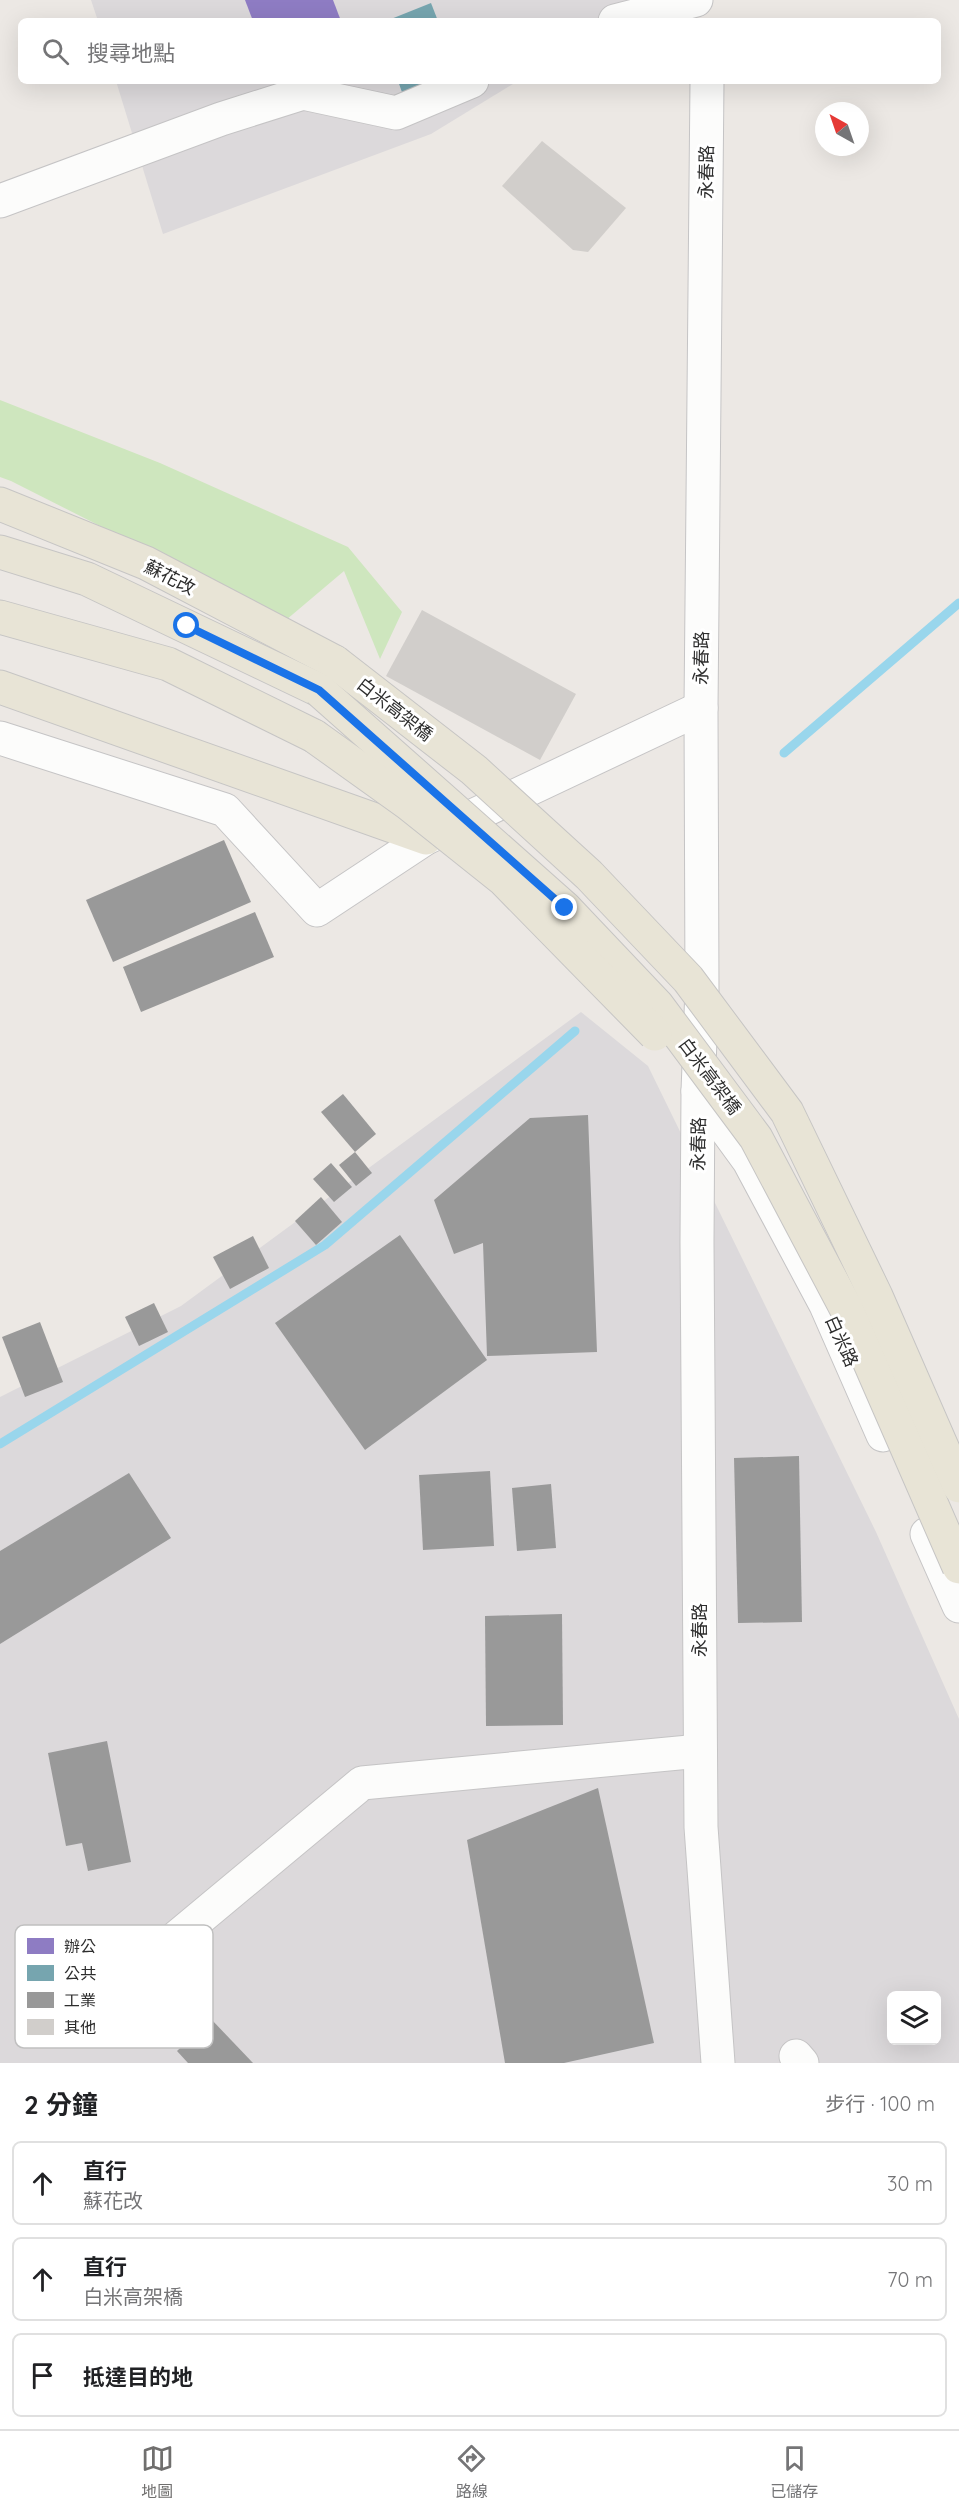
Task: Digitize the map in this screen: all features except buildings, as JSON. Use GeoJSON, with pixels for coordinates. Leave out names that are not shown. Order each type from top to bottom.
{"type":"FeatureCollection","features":[{"type":"Feature","properties":{"kind":"main road","name":"蘇花改"},"geometry":{"type":"LineString","coordinates":[[0,504],[146,563],[335,662]]}},
{"type":"Feature","properties":{"kind":"main road","name":"蘇花改"},"geometry":{"type":"LineString","coordinates":[[0,552],[87,579],[319,690]]}},
{"type":"Feature","properties":{"kind":"main road"},"geometry":{"type":"LineString","coordinates":[[0,557],[87,579]]}},
{"type":"Feature","properties":{"kind":"main road"},"geometry":{"type":"LineString","coordinates":[[0,617],[168,664],[314,736],[409,804],[503,879],[683,1064],[778,1180]]}},
{"type":"Feature","properties":{"kind":"main road","name":"白米高架橋"},"geometry":{"type":"LineString","coordinates":[[335,662],[474,770],[589,875],[688,979],[787,1112],[876,1296],[959,1486]]}},
{"type":"Feature","properties":{"kind":"main road"},"geometry":{"type":"LineString","coordinates":[[0,687],[426,838]]}},
{"type":"Feature","properties":{"kind":"main road","name":"白米高架橋"},"geometry":{"type":"LineString","coordinates":[[319,690],[565,908],[657,1005],[756,1138],[846,1308],[959,1567]]}},
{"type":"Feature","properties":{"kind":"street"},"geometry":{"type":"LineString","coordinates":[[627,18],[696,0]]}},
{"type":"Feature","properties":{"kind":"street"},"geometry":{"type":"LineString","coordinates":[[707,0],[707,18]]}},
{"type":"Feature","properties":{"kind":"street"},"geometry":{"type":"LineString","coordinates":[[0,201],[221,119],[303,93],[396,113],[465,84]]}},
{"type":"Feature","properties":{"kind":"street","name":"永春路"},"geometry":{"type":"LineString","coordinates":[[706,84],[701,708],[702,989],[698,1091],[697,1242],[700,1751],[701,1827],[718,2063]]}},
{"type":"Feature","properties":{"kind":"street"},"geometry":{"type":"LineString","coordinates":[[0,738],[225,810],[316,910],[426,838],[701,708]]}},
{"type":"Feature","properties":{"kind":"street","name":"白米路"},"geometry":{"type":"LineString","coordinates":[[698,1091],[749,1161],[826,1305],[959,1606]]}},
{"type":"Feature","properties":{"kind":"street"},"geometry":{"type":"LineString","coordinates":[[191,1925],[362,1783],[700,1751]]}},
{"type":"Feature","properties":{"kind":"shaded area"},"geometry":{"type":"Polygon","coordinates":[[[91,0],[659,0],[660,18],[97,18],[91,0]]]}},
{"type":"Feature","properties":{"kind":"shaded area"},"geometry":{"type":"Polygon","coordinates":[[[117,84],[513,84],[431,134],[163,234],[117,84]]]}},
{"type":"Feature","properties":{"kind":"shaded area"},"geometry":{"type":"Polygon","coordinates":[[[581,1012],[648,1066],[876,1532],[959,1719],[959,2063],[0,2063],[0,1397],[181,1306],[581,1012]]]}},
{"type":"Feature","properties":{"kind":"green space"},"geometry":{"type":"Polygon","coordinates":[[[0,400],[160,463],[348,547],[402,612],[380,659],[344,571],[286,620],[0,477],[0,400]]]}},
{"type":"Feature","properties":{"kind":"waterway"},"geometry":{"type":"LineString","coordinates":[[784,753],[959,603]]}},
{"type":"Feature","properties":{"kind":"waterway"},"geometry":{"type":"LineString","coordinates":[[0,1444],[325,1245],[575,1031]]}},
{"type":"Feature","properties":{"kind":"route"},"geometry":{"type":"LineString","coordinates":[[187,626],[319,690],[565,908]]}}]}
